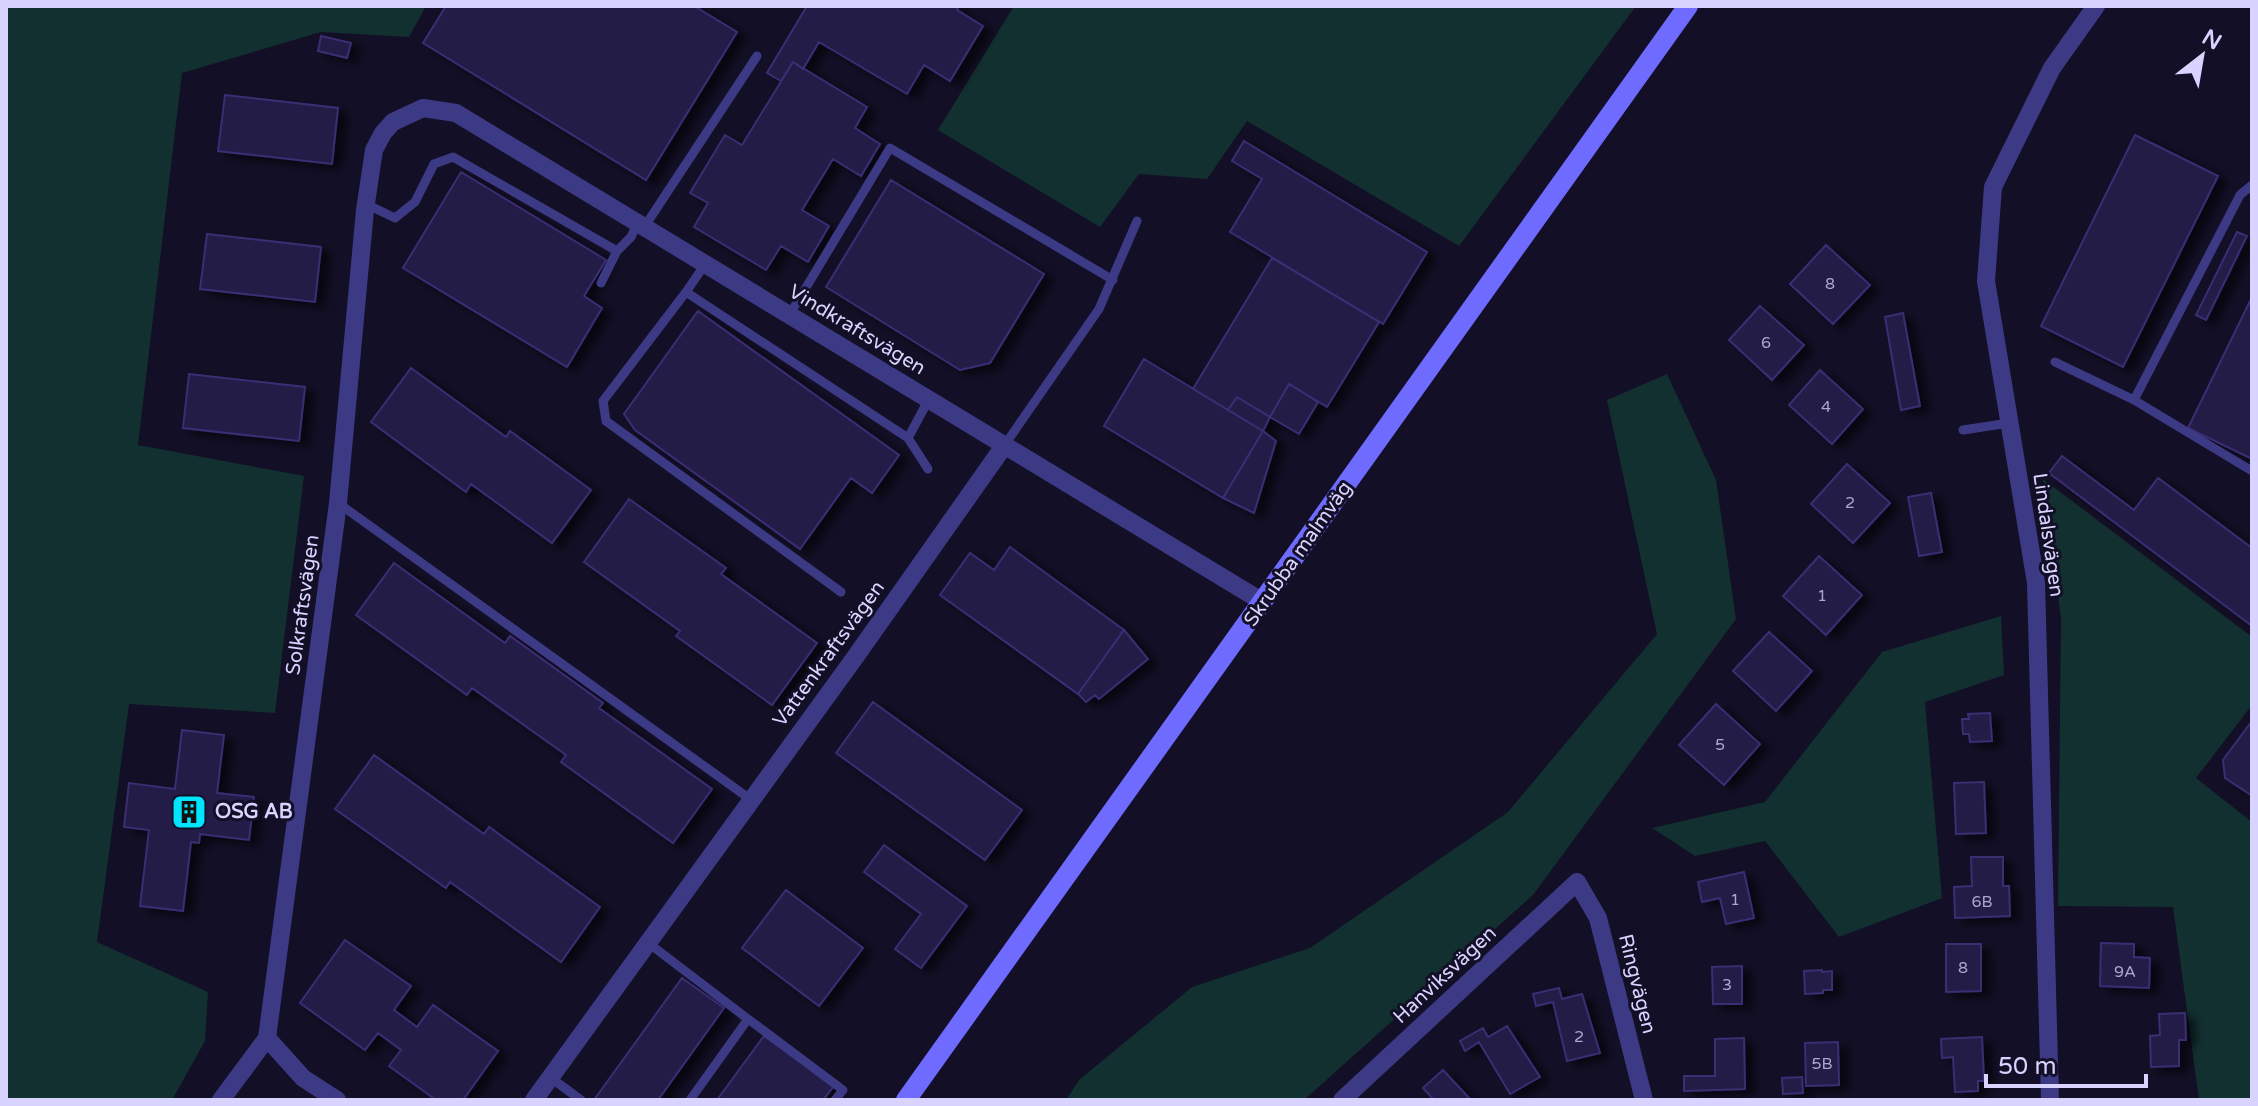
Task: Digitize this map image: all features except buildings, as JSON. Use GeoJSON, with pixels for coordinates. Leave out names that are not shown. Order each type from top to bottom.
{"type":"FeatureCollection","features":[{"type":"Feature","properties":{"kind":"street","name":"Skrubba malmväg"},"geometry":{"type":"LineString","coordinates":[[906,1100],[1688,6]]}},
{"type":"Feature","properties":{"kind":"street","name":"Lindalsvägen"},"geometry":{"type":"LineString","coordinates":[[2050,1100],[2036,583],[1986,281],[1993,187],[2052,68],[2096,6]]}},
{"type":"Feature","properties":{"kind":"street","name":"Vindkraftsvägen"},"geometry":{"type":"LineString","coordinates":[[423,108],[456,113],[1263,602]]}},
{"type":"Feature","properties":{"kind":"street","name":"Solkraftsvägen"},"geometry":{"type":"LineString","coordinates":[[267,1038],[338,503],[366,204],[374,150],[393,122],[423,108]]}},
{"type":"Feature","properties":{"kind":"street","name":"Vattenkraftsvägen"},"geometry":{"type":"LineString","coordinates":[[534,1100],[1004,446]]}},
{"type":"Feature","properties":{"kind":"street","name":"Hanviksvägen"},"geometry":{"type":"LineString","coordinates":[[1342,1100],[1577,882]]}},
{"type":"Feature","properties":{"kind":"street","name":"Ringvägen"},"geometry":{"type":"LineString","coordinates":[[1577,882],[1598,918],[1644,1100]]}},
{"type":"Feature","properties":{"kind":"street"},"geometry":{"type":"LineString","coordinates":[[221,1100],[267,1038],[303,1078],[337,1100]]}},
{"type":"Feature","properties":{"kind":"lane"},"geometry":{"type":"LineString","coordinates":[[601,283],[617,251],[641,224],[757,56]]}},
{"type":"Feature","properties":{"kind":"lane"},"geometry":{"type":"LineString","coordinates":[[790,314],[890,148],[1113,280]]}},
{"type":"Feature","properties":{"kind":"lane"},"geometry":{"type":"LineString","coordinates":[[366,204],[395,218],[415,202],[434,164],[453,157],[617,251]]}},
{"type":"Feature","properties":{"kind":"lane"},"geometry":{"type":"LineString","coordinates":[[2134,400],[2240,195],[2252,185]]}},
{"type":"Feature","properties":{"kind":"lane","name":"Vattenkraftsvägen"},"geometry":{"type":"LineString","coordinates":[[1004,446],[1099,309],[1137,221]]}},
{"type":"Feature","properties":{"kind":"lane"},"geometry":{"type":"LineString","coordinates":[[706,263],[603,401],[606,421],[841,592]]}},
{"type":"Feature","properties":{"kind":"lane"},"geometry":{"type":"LineString","coordinates":[[686,292],[908,438],[928,469]]}},
{"type":"Feature","properties":{"kind":"lane"},"geometry":{"type":"LineString","coordinates":[[2055,362],[2134,400],[2252,471]]}},
{"type":"Feature","properties":{"kind":"lane"},"geometry":{"type":"LineString","coordinates":[[908,438],[929,399]]}},
{"type":"Feature","properties":{"kind":"lane"},"geometry":{"type":"LineString","coordinates":[[1963,430],[2009,423]]}},
{"type":"Feature","properties":{"kind":"lane"},"geometry":{"type":"LineString","coordinates":[[338,503],[750,799]]}},
{"type":"Feature","properties":{"kind":"lane"},"geometry":{"type":"LineString","coordinates":[[647,942],[843,1090],[835,1100]]}},
{"type":"Feature","properties":{"kind":"lane"},"geometry":{"type":"LineString","coordinates":[[690,1100],[748,1019]]}},
{"type":"Feature","properties":{"kind":"lane"},"geometry":{"type":"LineString","coordinates":[[551,1078],[581,1100]]}},
{"type":"Feature","properties":{"kind":"green space"},"geometry":{"type":"Polygon","coordinates":[[[6,6],[426,6],[409,37],[321,32],[182,73],[138,445],[304,476],[275,713],[129,704],[97,942],[208,992],[205,1041],[172,1100],[6,1100],[6,6]]]}},
{"type":"Feature","properties":{"kind":"green space"},"geometry":{"type":"Polygon","coordinates":[[[1014,6],[1636,6],[1459,246],[1247,121],[1207,179],[1139,174],[1100,227],[938,130],[1014,6]]]}},
{"type":"Feature","properties":{"kind":"green space"},"geometry":{"type":"Polygon","coordinates":[[[1667,374],[1716,480],[1736,619],[1533,895],[1304,1100],[1066,1100],[1079,1080],[1192,987],[1310,948],[1508,812],[1657,634],[1607,400],[1667,374]]]}},
{"type":"Feature","properties":{"kind":"green space"},"geometry":{"type":"Polygon","coordinates":[[[2043,479],[2252,637],[2252,705],[2196,778],[2252,822],[2252,1100],[2199,1100],[2173,907],[2058,906],[2061,619],[2043,479]]]}},
{"type":"Feature","properties":{"kind":"green space"},"geometry":{"type":"Polygon","coordinates":[[[2001,616],[2004,675],[1925,702],[1942,898],[1839,937],[1765,841],[1695,856],[1652,828],[1765,802],[1882,652],[2001,616]]]}},
{"type":"Feature","properties":{"kind":"place","name":"OSG AB"},"geometry":{"type":"Point","coordinates":[189,812]}}]}
